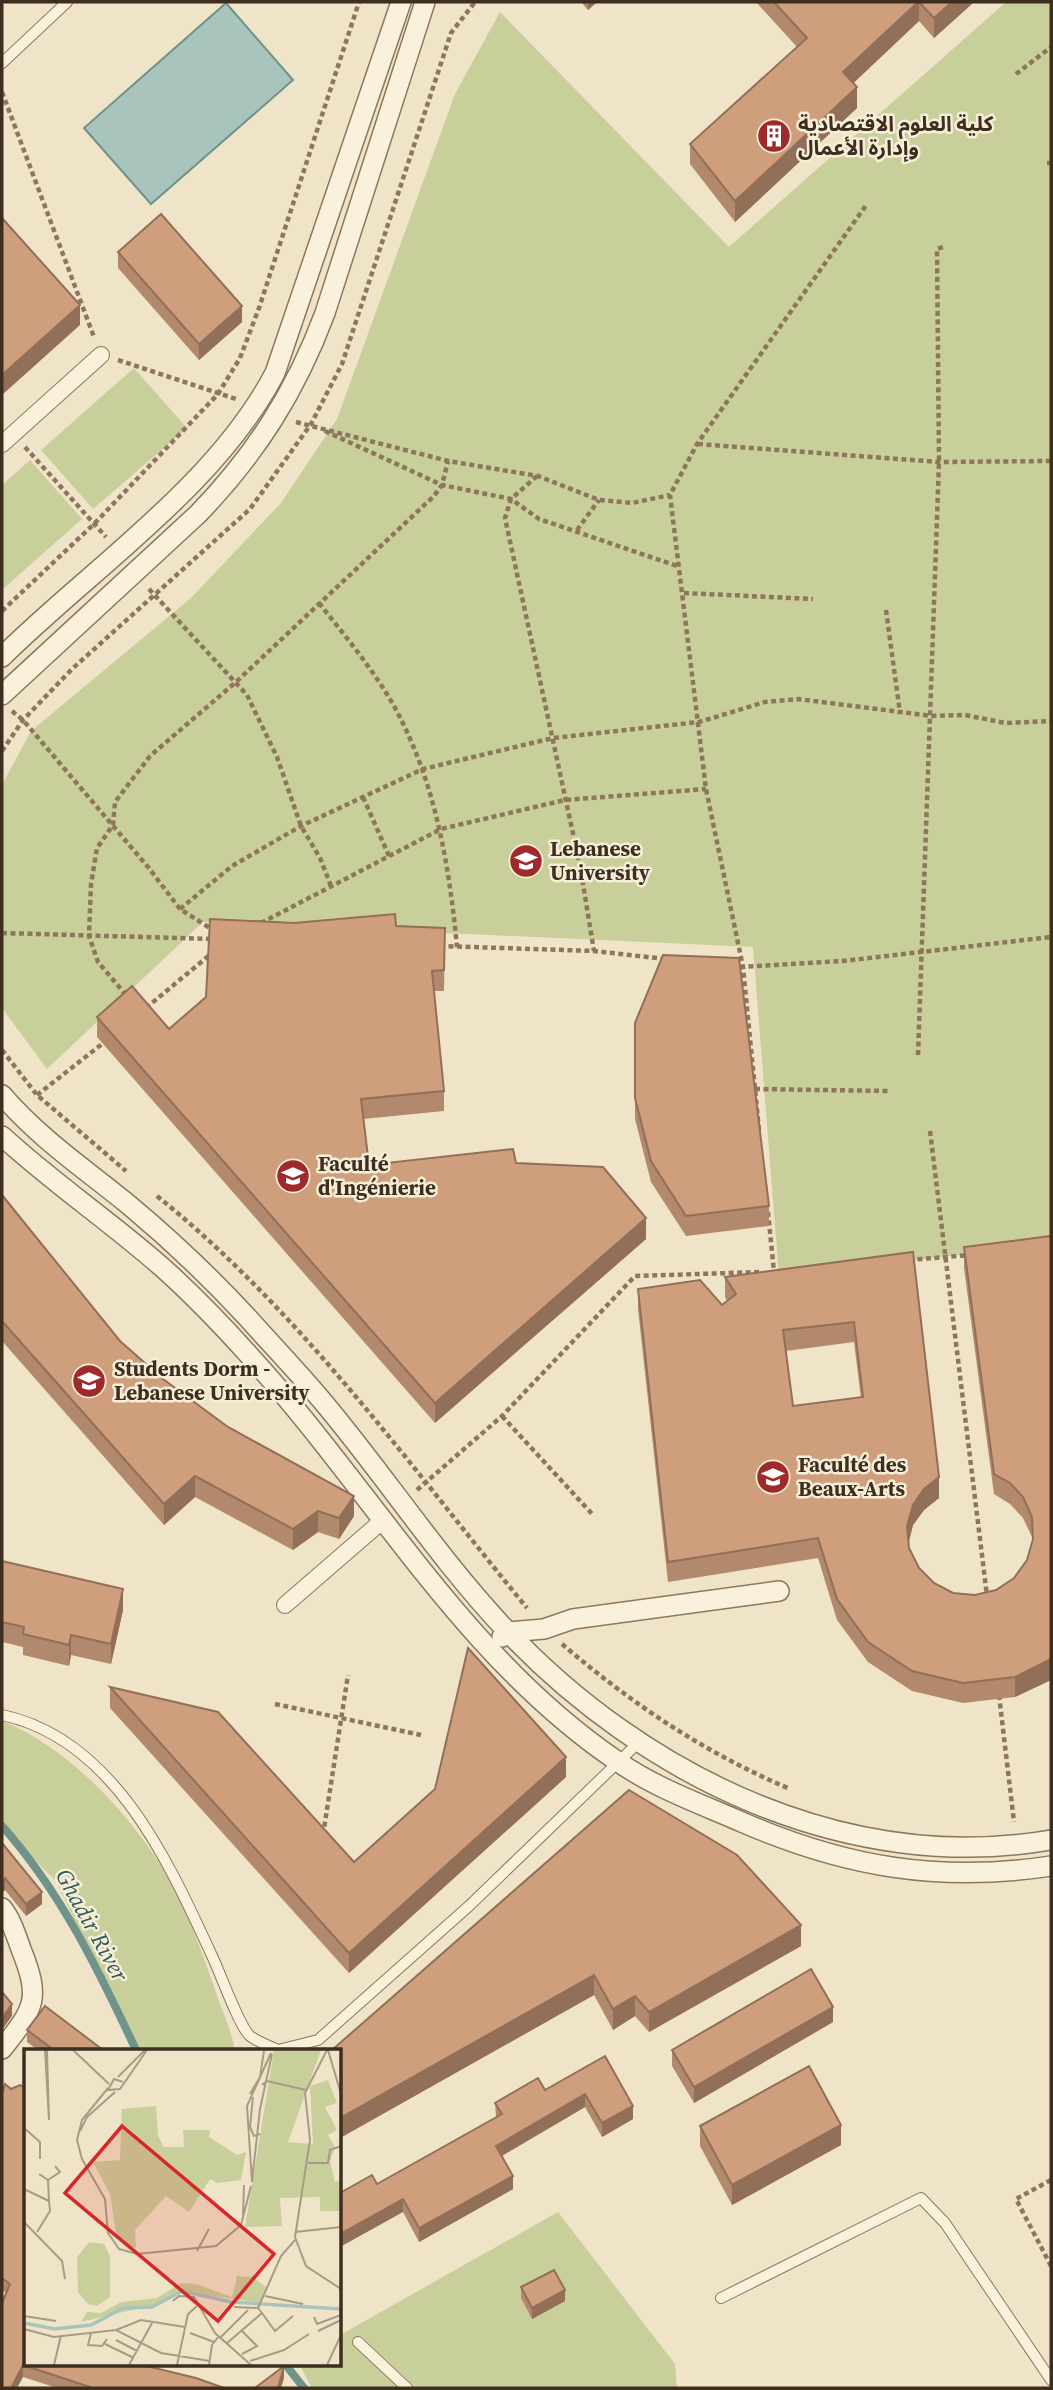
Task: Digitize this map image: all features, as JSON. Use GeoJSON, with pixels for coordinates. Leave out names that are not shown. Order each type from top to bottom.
{"type":"FeatureCollection","features":[{"type":"Feature","properties":{"kind":"street"},"geometry":{"type":"LineString","coordinates":[[2,657],[204,470],[257,407],[275,373],[401,2]]}},
{"type":"Feature","properties":{"kind":"street"},"geometry":{"type":"LineString","coordinates":[[2,695],[198,514],[228,483],[276,418],[310,355],[325,313],[424,2]]}},
{"type":"Feature","properties":{"kind":"street"},"geometry":{"type":"LineString","coordinates":[[2,444],[101,355]]}},
{"type":"Feature","properties":{"kind":"street"},"geometry":{"type":"LineString","coordinates":[[2,1095],[15,1111],[65,1157],[126,1203],[208,1276],[325,1404],[401,1504],[508,1632],[580,1699],[638,1743],[748,1801],[798,1821],[844,1834],[909,1844],[953,1846],[1051,1840]]}},
{"type":"Feature","properties":{"kind":"street"},"geometry":{"type":"LineString","coordinates":[[2,1136],[46,1176],[121,1233],[193,1297],[307,1422],[382,1521],[489,1650],[550,1708],[618,1762],[673,1793],[778,1838],[851,1861],[950,1874],[1012,1872],[1051,1866]]}},
{"type":"Feature","properties":{"kind":"street"},"geometry":{"type":"LineString","coordinates":[[46,1176],[65,1157]]}},
{"type":"Feature","properties":{"kind":"street"},"geometry":{"type":"LineString","coordinates":[[285,1605],[382,1521]]}},
{"type":"Feature","properties":{"kind":"street"},"geometry":{"type":"LineString","coordinates":[[489,1650],[508,1632],[544,1629],[573,1619],[779,1591]]}},
{"type":"Feature","properties":{"kind":"street"},"geometry":{"type":"LineString","coordinates":[[2,1908],[34,1983],[33,2001],[2,2049]]}},
{"type":"Feature","properties":{"kind":"lane"},"geometry":{"type":"LineString","coordinates":[[2,64],[67,2]]}},
{"type":"Feature","properties":{"kind":"lane"},"geometry":{"type":"LineString","coordinates":[[2,1715],[29,1721],[91,1762],[143,1821],[175,1877],[249,2035],[276,2049]]}},
{"type":"Feature","properties":{"kind":"lane"},"geometry":{"type":"LineString","coordinates":[[282,2049],[318,2040],[469,1906],[638,1743]]}},
{"type":"Feature","properties":{"kind":"lane"},"geometry":{"type":"LineString","coordinates":[[722,2298],[921,2198],[945,2223],[1051,2380]]}},
{"type":"Feature","properties":{"kind":"lane"},"geometry":{"type":"LineString","coordinates":[[358,2342],[407,2388]]}},
{"type":"Feature","properties":{"kind":"path"},"geometry":{"type":"LineString","coordinates":[[2,611],[94,524],[218,394],[240,358],[260,309],[359,2]]}},
{"type":"Feature","properties":{"kind":"path"},"geometry":{"type":"LineString","coordinates":[[1016,74],[1051,47]]}},
{"type":"Feature","properties":{"kind":"path"},"geometry":{"type":"LineString","coordinates":[[2,92],[101,355],[257,407]]}},
{"type":"Feature","properties":{"kind":"path"},"geometry":{"type":"LineString","coordinates":[[761,1141],[743,967],[706,789],[681,567],[670,495],[697,444],[867,204]]}},
{"type":"Feature","properties":{"kind":"path"},"geometry":{"type":"LineString","coordinates":[[918,1055],[939,462],[937,249],[943,247]]}},
{"type":"Feature","properties":{"kind":"path"},"geometry":{"type":"LineString","coordinates":[[276,418],[311,424],[448,461],[538,476],[599,500],[632,503],[670,495]]}},
{"type":"Feature","properties":{"kind":"path"},"geometry":{"type":"LineString","coordinates":[[311,424],[443,485],[511,499],[539,519],[681,567]]}},
{"type":"Feature","properties":{"kind":"path"},"geometry":{"type":"LineString","coordinates":[[697,444],[939,462],[1051,460]]}},
{"type":"Feature","properties":{"kind":"path"},"geometry":{"type":"LineString","coordinates":[[132,1002],[98,962],[89,936],[91,884],[97,848],[113,825],[116,802],[135,772],[236,682],[443,485],[448,461]]}},
{"type":"Feature","properties":{"kind":"path"},"geometry":{"type":"LineString","coordinates":[[538,476],[511,499],[505,517],[553,738],[594,951]]}},
{"type":"Feature","properties":{"kind":"path"},"geometry":{"type":"LineString","coordinates":[[577,530],[599,500]]}},
{"type":"Feature","properties":{"kind":"path"},"geometry":{"type":"LineString","coordinates":[[684,593],[813,599]]}},
{"type":"Feature","properties":{"kind":"path"},"geometry":{"type":"LineString","coordinates":[[319,603],[352,644],[393,706],[423,769],[441,829],[450,874],[457,947]]}},
{"type":"Feature","properties":{"kind":"path"},"geometry":{"type":"LineString","coordinates":[[886,610],[900,713]]}},
{"type":"Feature","properties":{"kind":"path"},"geometry":{"type":"LineString","coordinates":[[236,682],[262,724],[301,826],[320,858],[331,886]]}},
{"type":"Feature","properties":{"kind":"path"},"geometry":{"type":"LineString","coordinates":[[180,909],[232,866],[301,826],[423,769],[553,738],[699,722],[765,702],[798,699],[900,713],[965,715],[1004,723],[1051,721]]}},
{"type":"Feature","properties":{"kind":"path"},"geometry":{"type":"LineString","coordinates":[[2,704],[23,720],[113,825],[180,909],[217,937],[2,933]]}},
{"type":"Feature","properties":{"kind":"path"},"geometry":{"type":"LineString","coordinates":[[251,928],[441,829],[565,800],[706,789]]}},
{"type":"Feature","properties":{"kind":"path"},"geometry":{"type":"LineString","coordinates":[[363,797],[389,856]]}},
{"type":"Feature","properties":{"kind":"path"},"geometry":{"type":"LineString","coordinates":[[729,966],[843,961],[1051,937]]}},
{"type":"Feature","properties":{"kind":"path"},"geometry":{"type":"LineString","coordinates":[[430,946],[594,951],[675,960]]}},
{"type":"Feature","properties":{"kind":"path"},"geometry":{"type":"LineString","coordinates":[[141,1012],[218,948]]}},
{"type":"Feature","properties":{"kind":"path"},"geometry":{"type":"LineString","coordinates":[[15,1111],[110,1037]]}},
{"type":"Feature","properties":{"kind":"path"},"geometry":{"type":"LineString","coordinates":[[2,1050],[37,1095],[135,1179]]}},
{"type":"Feature","properties":{"kind":"path"},"geometry":{"type":"LineString","coordinates":[[755,1089],[889,1091]]}},
{"type":"Feature","properties":{"kind":"path"},"geometry":{"type":"LineString","coordinates":[[930,1131],[988,1602]]}},
{"type":"Feature","properties":{"kind":"path"},"geometry":{"type":"LineString","coordinates":[[146,1187],[208,1238],[283,1312],[544,1629],[652,1716],[763,1778],[800,1794]]}},
{"type":"Feature","properties":{"kind":"path"},"geometry":{"type":"LineString","coordinates":[[768,1207],[774,1272]]}},
{"type":"Feature","properties":{"kind":"path"},"geometry":{"type":"LineString","coordinates":[[907,1260],[973,1255]]}},
{"type":"Feature","properties":{"kind":"path"},"geometry":{"type":"LineString","coordinates":[[401,1504],[502,1416],[635,1276],[788,1271]]}},
{"type":"Feature","properties":{"kind":"path"},"geometry":{"type":"LineString","coordinates":[[502,1416],[593,1515]]}},
{"type":"Feature","properties":{"kind":"path"},"geometry":{"type":"LineString","coordinates":[[322,1840],[348,1675]]}},
{"type":"Feature","properties":{"kind":"path"},"geometry":{"type":"LineString","coordinates":[[998,1685],[1014,1823]]}},
{"type":"Feature","properties":{"kind":"path"},"geometry":{"type":"LineString","coordinates":[[275,1704],[421,1735]]}},
{"type":"Feature","properties":{"kind":"path"},"geometry":{"type":"LineString","coordinates":[[1002,1823],[1027,1821]]}},
{"type":"Feature","properties":{"kind":"path"},"geometry":{"type":"LineString","coordinates":[[1051,2180],[1016,2199],[1051,2266]]}},
{"type":"Feature","properties":{"kind":"green space"},"geometry":{"type":"Polygon","coordinates":[[[1006,2],[1051,2],[1051,1244],[779,1276],[753,947],[203,922],[47,1069],[2,1008],[2,785],[31,731],[191,598],[281,503],[337,419],[455,94],[500,12],[729,247],[1006,2]]]}},
{"type":"Feature","properties":{"kind":"green space"},"geometry":{"type":"Polygon","coordinates":[[[134,368],[187,428],[93,509],[41,450],[134,368]]]}},
{"type":"Feature","properties":{"kind":"green space"},"geometry":{"type":"Polygon","coordinates":[[[30,460],[82,519],[2,590],[2,485],[30,460]]]}},
{"type":"Feature","properties":{"kind":"green space"},"geometry":{"type":"Polygon","coordinates":[[[2,1721],[29,1734],[81,1771],[128,1820],[148,1846],[166,1873],[189,1921],[235,2049],[136,2049],[56,1881],[2,1828],[2,1721]]]}},
{"type":"Feature","properties":{"kind":"green space"},"geometry":{"type":"Polygon","coordinates":[[[558,2212],[675,2364],[677,2388],[312,2388],[300,2366],[341,2366],[341,2334],[558,2212]]]}},
{"type":"Feature","properties":{"kind":"water"},"geometry":{"type":"Polygon","coordinates":[[[226,3],[293,80],[151,204],[84,128],[226,3]]]}},
{"type":"Feature","properties":{"kind":"building","name":"كلية العلوم الاقتصادية وإدارة الأعمال"},"geometry":{"type":"Polygon","coordinates":[[[774,2],[918,2],[843,72],[857,87],[735,201],[690,144],[807,38],[774,2]]]}},
{"type":"Feature","properties":{"kind":"building"},"geometry":{"type":"Polygon","coordinates":[[[919,2],[952,2],[934,18],[919,2]]]}},
{"type":"Feature","properties":{"kind":"building"},"geometry":{"type":"Polygon","coordinates":[[[161,214],[242,306],[199,344],[118,252],[161,214]]]}},
{"type":"Feature","properties":{"kind":"building"},"geometry":{"type":"Polygon","coordinates":[[[2,218],[80,305],[2,375],[2,218]]]}},
{"type":"Feature","properties":{"kind":"building","name":"Faculté d'Ingénierie"},"geometry":{"type":"Polygon","coordinates":[[[395,914],[396,926],[445,928],[444,970],[432,971],[444,1091],[361,1099],[369,1165],[513,1149],[516,1163],[603,1167],[646,1218],[435,1403],[97,1017],[132,986],[169,1029],[206,997],[210,919],[294,923],[395,914]]]}},
{"type":"Feature","properties":{"kind":"building"},"geometry":{"type":"Polygon","coordinates":[[[663,955],[739,958],[769,1206],[686,1216],[651,1161],[635,1098],[635,1023],[663,955]]]}},
{"type":"Feature","properties":{"kind":"building","name":"Students Dorm - Lebanese University"},"geometry":{"type":"Polygon","coordinates":[[[2,1195],[120,1341],[163,1379],[228,1427],[354,1496],[339,1518],[318,1511],[293,1529],[195,1476],[164,1504],[2,1321],[2,1195]]]}},
{"type":"Feature","properties":{"kind":"building","name":"Faculté des Beaux-Arts"},"geometry":{"type":"Polygon","coordinates":[[[1051,1236],[1051,1659],[1015,1677],[963,1683],[912,1671],[868,1642],[837,1599],[818,1538],[668,1562],[638,1289],[700,1280],[722,1305],[736,1294],[725,1277],[913,1252],[939,1477],[924,1489],[913,1505],[907,1526],[909,1548],[919,1568],[934,1583],[953,1593],[975,1595],[996,1590],[1014,1578],[1027,1560],[1033,1539],[1032,1517],[1023,1497],[1010,1483],[994,1474],[964,1247],[1051,1236]],[[854,1322],[783,1330],[793,1406],[863,1397],[854,1322]]]}},
{"type":"Feature","properties":{"kind":"building"},"geometry":{"type":"Polygon","coordinates":[[[2,1561],[123,1589],[111,1644],[71,1635],[69,1645],[23,1634],[24,1627],[2,1622],[2,1561]]]}},
{"type":"Feature","properties":{"kind":"building"},"geometry":{"type":"Polygon","coordinates":[[[468,1648],[566,1757],[349,1953],[110,1687],[218,1712],[354,1862],[435,1789],[468,1648]]]}},
{"type":"Feature","properties":{"kind":"building"},"geometry":{"type":"Polygon","coordinates":[[[629,1790],[737,1855],[801,1925],[649,2012],[635,1996],[613,2009],[594,1975],[341,2117],[341,2049],[333,2049],[629,1790]]]}},
{"type":"Feature","properties":{"kind":"building"},"geometry":{"type":"Polygon","coordinates":[[[2,1843],[42,1892],[26,1904],[5,1878],[2,1881],[2,1843]]]}},
{"type":"Feature","properties":{"kind":"building"},"geometry":{"type":"Polygon","coordinates":[[[811,1969],[833,2007],[694,2087],[672,2050],[811,1969]]]}},
{"type":"Feature","properties":{"kind":"building"},"geometry":{"type":"Polygon","coordinates":[[[2,1992],[12,2004],[2,2018],[2,1992]]]}},
{"type":"Feature","properties":{"kind":"building"},"geometry":{"type":"Polygon","coordinates":[[[45,2006],[102,2049],[53,2049],[27,2030],[45,2006]]]}},
{"type":"Feature","properties":{"kind":"building"},"geometry":{"type":"Polygon","coordinates":[[[605,2056],[633,2106],[602,2123],[585,2094],[496,2146],[513,2176],[419,2228],[403,2199],[341,2233],[341,2192],[372,2175],[377,2184],[502,2114],[495,2103],[538,2078],[545,2090],[605,2056]]]}},
{"type":"Feature","properties":{"kind":"building"},"geometry":{"type":"Polygon","coordinates":[[[809,2066],[841,2125],[732,2185],[700,2126],[809,2066]]]}},
{"type":"Feature","properties":{"kind":"building"},"geometry":{"type":"Polygon","coordinates":[[[5,2084],[11,2089],[20,2085],[24,2087],[24,2365],[11,2388],[2,2388],[2,2303],[10,2284],[2,2278],[2,2094],[5,2084]]]}},
{"type":"Feature","properties":{"kind":"building"},"geometry":{"type":"Polygon","coordinates":[[[554,2270],[565,2290],[532,2308],[521,2287],[554,2270]]]}},
{"type":"Feature","properties":{"kind":"building"},"geometry":{"type":"Polygon","coordinates":[[[26,2366],[146,2366],[224,2388],[89,2388],[26,2366]]]}},
{"type":"Feature","properties":{"kind":"building"},"geometry":{"type":"Polygon","coordinates":[[[284,2366],[278,2388],[255,2388],[284,2366]]]}},
{"type":"Feature","properties":{"kind":"waterway","name":"Ghadir River"},"geometry":{"type":"LineString","coordinates":[[2,1826],[61,1905],[93,1962],[136,2049]]}},
{"type":"Feature","properties":{"kind":"waterway","name":"Ghadir River"},"geometry":{"type":"LineString","coordinates":[[287,2366],[304,2388]]}},
{"type":"Feature","properties":{"kind":"place","name":"كلية العلوم الاقتصادية وإدارة الأعمال"},"geometry":{"type":"Point","coordinates":[774,136]}},
{"type":"Feature","properties":{"kind":"place","name":"Lebanese University"},"geometry":{"type":"Point","coordinates":[526,861]}},
{"type":"Feature","properties":{"kind":"place","name":"Faculté d'Ingénierie"},"geometry":{"type":"Point","coordinates":[293,1176]}},
{"type":"Feature","properties":{"kind":"place","name":"Students Dorm - Lebanese University"},"geometry":{"type":"Point","coordinates":[89,1381]}},
{"type":"Feature","properties":{"kind":"place","name":"Faculté des Beaux-Arts"},"geometry":{"type":"Point","coordinates":[773,1477]}}]}
